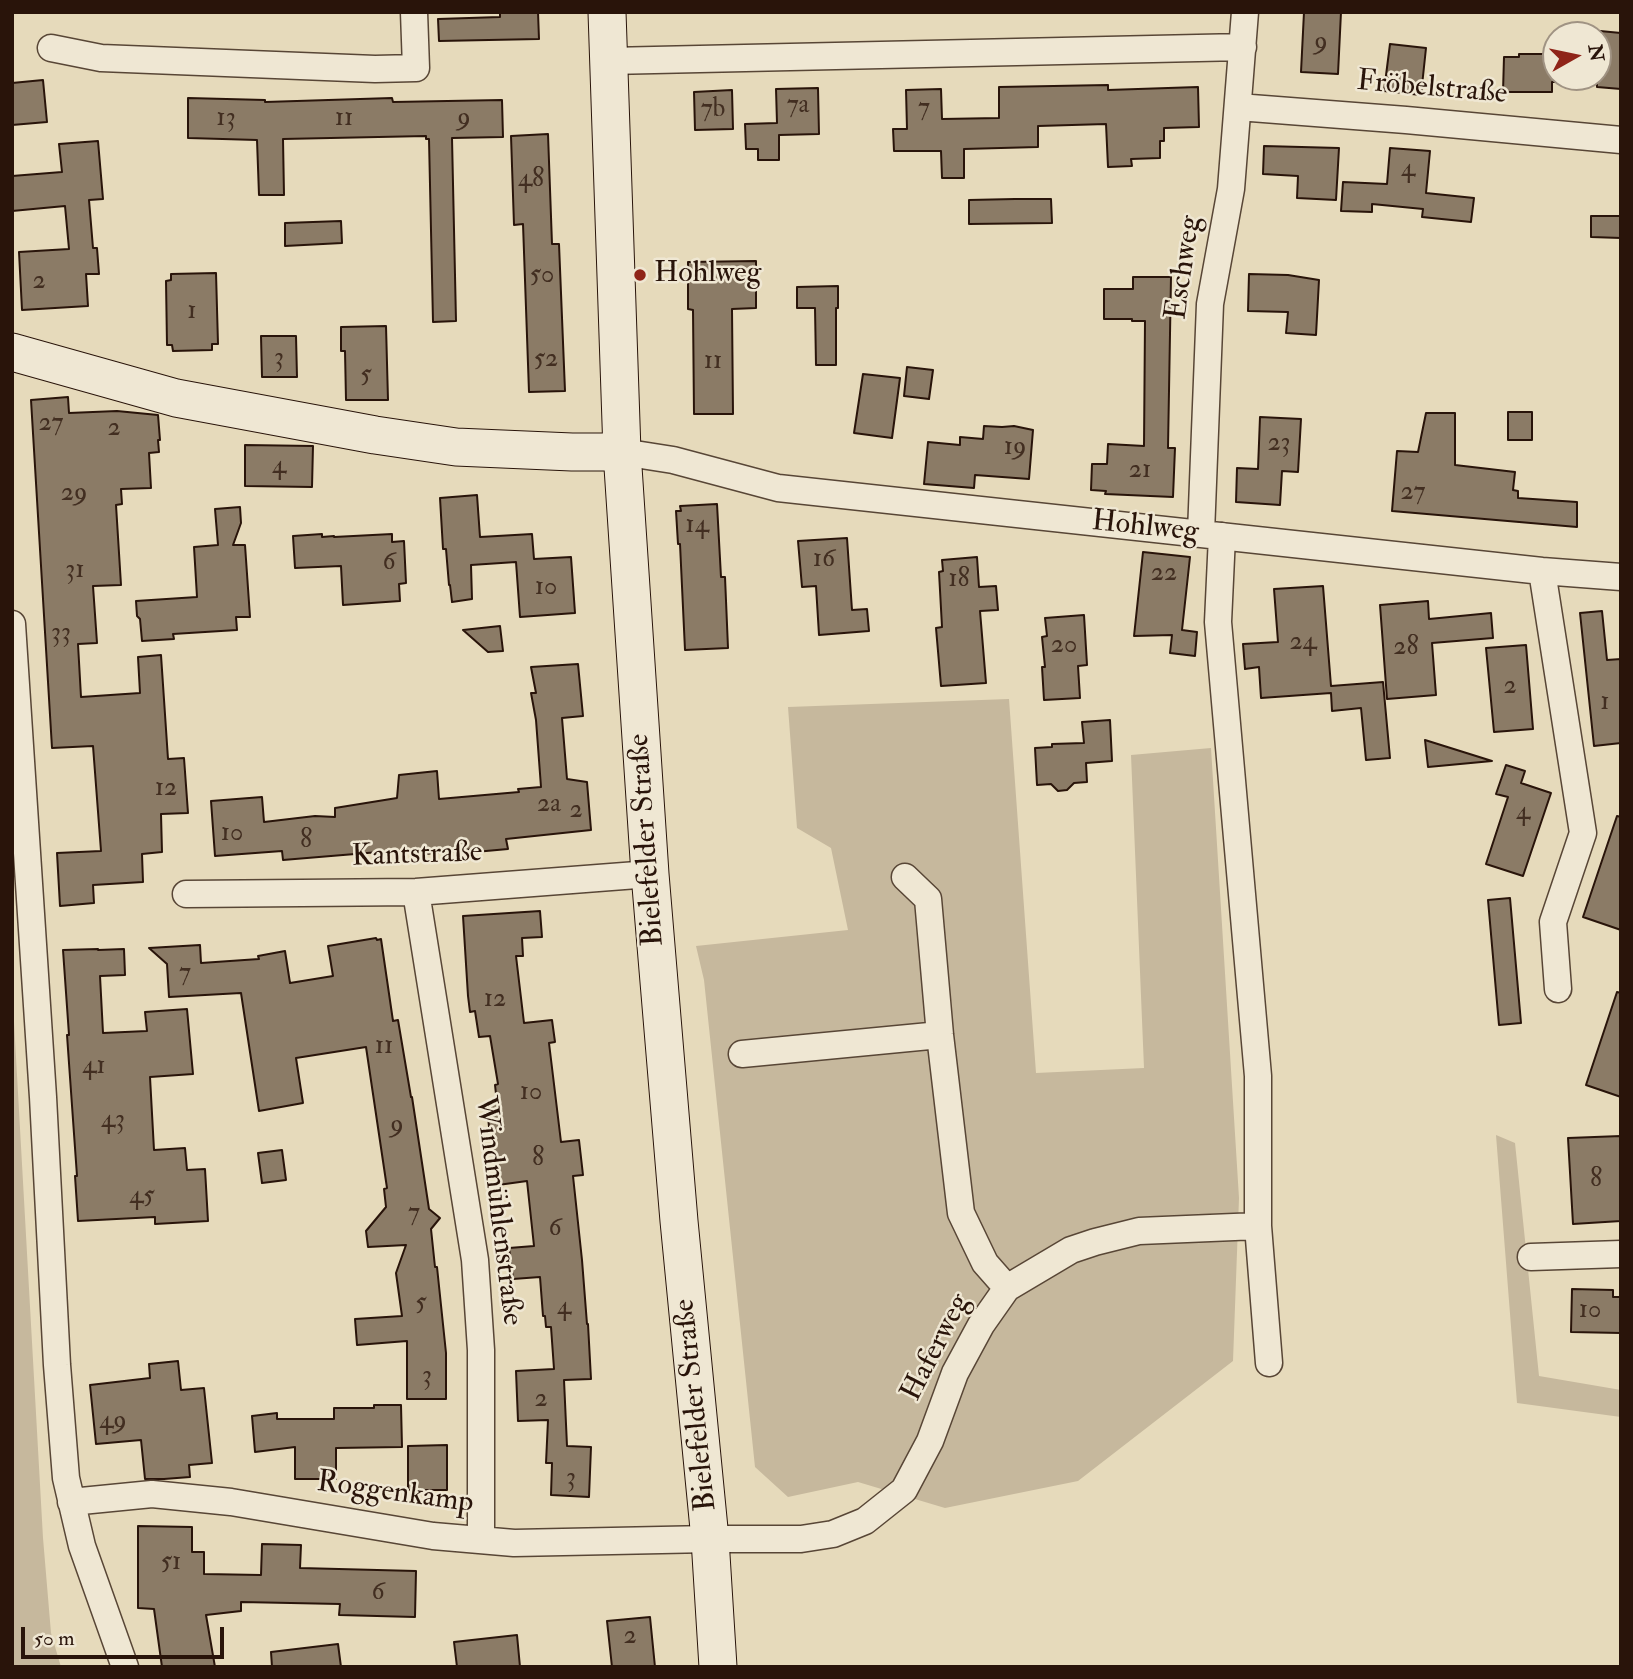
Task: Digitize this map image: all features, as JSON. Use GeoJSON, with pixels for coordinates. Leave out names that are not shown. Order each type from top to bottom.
{"type":"FeatureCollection","features":[{"type":"Feature","properties":{"kind":"main road","name":"Bielefelder Straße"},"geometry":{"type":"LineString","coordinates":[[607,12],[622,452],[650,874],[678,1221],[710,1539],[718,1667]]}},
{"type":"Feature","properties":{"kind":"main road","name":"Hohlweg"},"geometry":{"type":"LineString","coordinates":[[12,352],[176,398],[375,435],[456,447],[622,452]]}},
{"type":"Feature","properties":{"kind":"street"},"geometry":{"type":"LineString","coordinates":[[51,48],[101,58],[375,69],[416,68],[414,12]]}},
{"type":"Feature","properties":{"kind":"street","name":"Eschweg"},"geometry":{"type":"LineString","coordinates":[[1245,12],[1231,189],[1210,303],[1211,534],[1258,1076],[1258,1226],[1269,1363]]}},
{"type":"Feature","properties":{"kind":"street"},"geometry":{"type":"LineString","coordinates":[[609,61],[1243,47]]}},
{"type":"Feature","properties":{"kind":"street","name":"Fröbelstraße"},"geometry":{"type":"LineString","coordinates":[[1238,107],[1621,140]]}},
{"type":"Feature","properties":{"kind":"street","name":"Hohlweg"},"geometry":{"type":"LineString","coordinates":[[622,452],[673,460],[778,488],[1542,571],[1621,577]]}},
{"type":"Feature","properties":{"kind":"street"},"geometry":{"type":"LineString","coordinates":[[1542,571],[1583,833],[1553,922],[1558,989]]}},
{"type":"Feature","properties":{"kind":"street"},"geometry":{"type":"LineString","coordinates":[[12,624],[66,1478],[82,1546],[125,1667]]}},
{"type":"Feature","properties":{"kind":"street","name":"Kantstraße"},"geometry":{"type":"LineString","coordinates":[[186,894],[416,892],[650,874]]}},
{"type":"Feature","properties":{"kind":"street"},"geometry":{"type":"LineString","coordinates":[[905,877],[928,899],[940,1035],[961,1213],[985,1264],[1007,1288]]}},
{"type":"Feature","properties":{"kind":"street","name":"Windmühlenstraße"},"geometry":{"type":"LineString","coordinates":[[416,892],[475,1260],[481,1350],[481,1540]]}},
{"type":"Feature","properties":{"kind":"street"},"geometry":{"type":"LineString","coordinates":[[742,1054],[940,1035]]}},
{"type":"Feature","properties":{"kind":"street","name":"Haferweg"},"geometry":{"type":"LineString","coordinates":[[710,1539],[801,1539],[833,1534],[865,1521],[904,1490],[930,1441],[955,1373],[981,1325],[1007,1288],[1071,1250],[1095,1241],[1139,1231],[1258,1226]]}},
{"type":"Feature","properties":{"kind":"street"},"geometry":{"type":"LineString","coordinates":[[1531,1257],[1621,1254]]}},
{"type":"Feature","properties":{"kind":"street","name":"Roggenkamp"},"geometry":{"type":"LineString","coordinates":[[71,1503],[152,1494],[231,1502],[433,1536],[514,1543],[710,1539]]}},
{"type":"Feature","properties":{"kind":"shaded area"},"geometry":{"type":"Polygon","coordinates":[[[1009,699],[1036,1073],[1144,1068],[1131,755],[1211,748],[1239,1198],[1233,1361],[1078,1481],[945,1508],[858,1482],[788,1497],[755,1467],[704,980],[696,946],[848,930],[831,848],[797,828],[788,707],[1009,699]]]}},
{"type":"Feature","properties":{"kind":"shaded area"},"geometry":{"type":"Polygon","coordinates":[[[12,986],[43,1538],[51,1633],[61,1667],[12,1667],[12,986]]]}},
{"type":"Feature","properties":{"kind":"shaded area"},"geometry":{"type":"Polygon","coordinates":[[[1496,1135],[1515,1143],[1539,1376],[1621,1390],[1621,1417],[1517,1403],[1496,1135]]]}},
{"type":"Feature","properties":{"kind":"building"},"geometry":{"type":"Polygon","coordinates":[[[500,12],[538,12],[539,39],[439,41],[438,19],[500,17],[500,12]]]}},
{"type":"Feature","properties":{"kind":"building"},"geometry":{"type":"Polygon","coordinates":[[[1304,12],[1341,12],[1338,74],[1301,72],[1304,12]]]}},
{"type":"Feature","properties":{"kind":"building"},"geometry":{"type":"Polygon","coordinates":[[[1612,32],[1621,33],[1621,89],[1612,88],[1612,32]]]}},
{"type":"Feature","properties":{"kind":"building"},"geometry":{"type":"Polygon","coordinates":[[[1390,44],[1426,48],[1421,95],[1384,91],[1390,44]]]}},
{"type":"Feature","properties":{"kind":"building"},"geometry":{"type":"Polygon","coordinates":[[[1519,54],[1542,54],[1542,91],[1552,92],[1503,92],[1504,57],[1519,57],[1519,54]]]}},
{"type":"Feature","properties":{"kind":"building"},"geometry":{"type":"Polygon","coordinates":[[[43,80],[47,122],[12,125],[12,83],[43,80]]]}},
{"type":"Feature","properties":{"kind":"building"},"geometry":{"type":"Polygon","coordinates":[[[1108,85],[1108,90],[1198,87],[1199,127],[1164,128],[1164,141],[1160,141],[1160,158],[1131,159],[1132,166],[1108,167],[1106,124],[1038,126],[1038,147],[964,149],[964,178],[942,178],[941,151],[894,151],[893,129],[907,129],[906,90],[941,89],[942,119],[999,118],[999,87],[1108,85]]]}},
{"type":"Feature","properties":{"kind":"building"},"geometry":{"type":"Polygon","coordinates":[[[818,88],[819,134],[779,135],[779,160],[758,160],[758,149],[746,149],[745,124],[777,123],[776,89],[818,88]]]}},
{"type":"Feature","properties":{"kind":"building"},"geometry":{"type":"Polygon","coordinates":[[[732,90],[733,129],[695,130],[694,92],[732,90]]]}},
{"type":"Feature","properties":{"kind":"building"},"geometry":{"type":"Polygon","coordinates":[[[188,98],[265,102],[392,98],[393,102],[502,100],[503,137],[452,138],[456,321],[433,322],[429,139],[426,139],[426,136],[283,139],[284,195],[259,195],[257,140],[188,138],[188,98]]]}},
{"type":"Feature","properties":{"kind":"building"},"geometry":{"type":"Polygon","coordinates":[[[548,134],[552,244],[559,244],[565,391],[529,392],[523,224],[514,225],[511,136],[548,134]]]}},
{"type":"Feature","properties":{"kind":"building"},"geometry":{"type":"Polygon","coordinates":[[[98,141],[103,199],[89,200],[93,248],[97,248],[99,274],[86,274],[88,306],[22,310],[19,252],[69,249],[65,206],[12,211],[12,176],[62,172],[59,144],[98,141]]]}},
{"type":"Feature","properties":{"kind":"building"},"geometry":{"type":"Polygon","coordinates":[[[1264,146],[1339,148],[1336,200],[1297,198],[1298,176],[1263,174],[1264,146]]]}},
{"type":"Feature","properties":{"kind":"building"},"geometry":{"type":"Polygon","coordinates":[[[1390,148],[1430,151],[1426,193],[1474,198],[1471,222],[1422,217],[1423,209],[1372,204],[1372,212],[1341,211],[1343,182],[1387,184],[1390,148]]]}},
{"type":"Feature","properties":{"kind":"building"},"geometry":{"type":"Polygon","coordinates":[[[1051,199],[1052,223],[969,224],[969,200],[1051,199]]]}},
{"type":"Feature","properties":{"kind":"building"},"geometry":{"type":"Polygon","coordinates":[[[1591,216],[1621,216],[1621,238],[1591,237],[1591,216]]]}},
{"type":"Feature","properties":{"kind":"building"},"geometry":{"type":"Polygon","coordinates":[[[341,221],[342,243],[285,246],[285,223],[341,221]]]}},
{"type":"Feature","properties":{"kind":"building"},"geometry":{"type":"Polygon","coordinates":[[[756,261],[756,308],[732,309],[733,414],[694,414],[693,310],[688,309],[688,262],[756,261]]]}},
{"type":"Feature","properties":{"kind":"building"},"geometry":{"type":"Polygon","coordinates":[[[216,273],[218,344],[212,344],[212,350],[173,351],[172,345],[167,345],[166,281],[171,280],[171,274],[216,273]]]}},
{"type":"Feature","properties":{"kind":"building"},"geometry":{"type":"Polygon","coordinates":[[[1249,274],[1288,275],[1319,280],[1316,335],[1286,333],[1288,312],[1248,311],[1249,274]]]}},
{"type":"Feature","properties":{"kind":"building"},"geometry":{"type":"Polygon","coordinates":[[[1133,277],[1171,277],[1168,448],[1175,448],[1173,497],[1105,494],[1106,491],[1091,490],[1092,464],[1107,464],[1108,444],[1144,446],[1145,321],[1104,319],[1104,289],[1133,289],[1133,277]]]}},
{"type":"Feature","properties":{"kind":"building"},"geometry":{"type":"Polygon","coordinates":[[[838,286],[836,365],[816,365],[815,308],[797,308],[797,287],[838,286]]]}},
{"type":"Feature","properties":{"kind":"building"},"geometry":{"type":"Polygon","coordinates":[[[386,326],[388,400],[346,400],[345,351],[341,351],[341,327],[386,326]]]}},
{"type":"Feature","properties":{"kind":"building"},"geometry":{"type":"Polygon","coordinates":[[[261,336],[296,336],[297,377],[262,377],[261,336]]]}},
{"type":"Feature","properties":{"kind":"building"},"geometry":{"type":"Polygon","coordinates":[[[907,367],[933,370],[929,399],[904,396],[907,367]]]}},
{"type":"Feature","properties":{"kind":"building"},"geometry":{"type":"Polygon","coordinates":[[[863,374],[900,378],[892,438],[854,433],[863,374]]]}},
{"type":"Feature","properties":{"kind":"building"},"geometry":{"type":"Polygon","coordinates":[[[68,397],[69,413],[117,411],[158,415],[159,452],[149,453],[151,488],[121,489],[122,504],[116,505],[121,585],[93,586],[97,643],[78,644],[81,697],[140,693],[138,657],[161,655],[168,759],[184,758],[188,813],[161,814],[162,852],[142,854],[143,882],[93,885],[94,903],[60,906],[57,853],[101,851],[93,746],[52,748],[31,400],[68,397]]]}},
{"type":"Feature","properties":{"kind":"building"},"geometry":{"type":"Polygon","coordinates":[[[1508,412],[1532,412],[1532,440],[1508,440],[1508,412]]]}},
{"type":"Feature","properties":{"kind":"building"},"geometry":{"type":"Polygon","coordinates":[[[1426,413],[1455,413],[1455,465],[1515,472],[1513,490],[1518,491],[1518,498],[1577,502],[1577,527],[1392,511],[1397,451],[1418,452],[1426,413]]]}},
{"type":"Feature","properties":{"kind":"building"},"geometry":{"type":"Polygon","coordinates":[[[1260,417],[1301,419],[1298,472],[1282,471],[1280,505],[1236,502],[1237,468],[1258,469],[1260,417]]]}},
{"type":"Feature","properties":{"kind":"building"},"geometry":{"type":"Polygon","coordinates":[[[984,426],[1014,426],[1033,430],[1029,479],[975,475],[974,488],[924,484],[928,442],[960,445],[960,437],[983,439],[984,426]]]}},
{"type":"Feature","properties":{"kind":"building"},"geometry":{"type":"Polygon","coordinates":[[[245,445],[313,446],[312,487],[245,486],[245,445]]]}},
{"type":"Feature","properties":{"kind":"building"},"geometry":{"type":"Polygon","coordinates":[[[477,495],[480,537],[532,534],[534,559],[571,557],[575,613],[520,617],[516,562],[471,565],[472,599],[452,602],[446,549],[443,549],[440,498],[477,495]]]}},
{"type":"Feature","properties":{"kind":"building"},"geometry":{"type":"Polygon","coordinates":[[[717,504],[721,577],[725,577],[728,648],[685,650],[676,511],[681,511],[680,506],[717,504]]]}},
{"type":"Feature","properties":{"kind":"building"},"geometry":{"type":"Polygon","coordinates":[[[240,507],[241,523],[233,545],[245,545],[250,617],[236,617],[237,630],[173,634],[174,639],[142,641],[136,601],[197,597],[194,547],[218,545],[215,509],[240,507]]]}},
{"type":"Feature","properties":{"kind":"building"},"geometry":{"type":"Polygon","coordinates":[[[322,534],[322,537],[334,537],[392,534],[392,542],[404,541],[406,583],[399,584],[400,601],[343,605],[341,566],[295,568],[293,536],[322,534]]]}},
{"type":"Feature","properties":{"kind":"building"},"geometry":{"type":"Polygon","coordinates":[[[847,538],[852,610],[867,609],[869,631],[819,635],[816,586],[802,587],[798,541],[847,538]]]}},
{"type":"Feature","properties":{"kind":"building"},"geometry":{"type":"Polygon","coordinates":[[[1143,552],[1190,557],[1182,630],[1197,632],[1195,656],[1170,653],[1172,635],[1134,636],[1143,552]]]}},
{"type":"Feature","properties":{"kind":"building"},"geometry":{"type":"Polygon","coordinates":[[[977,557],[979,587],[996,586],[998,610],[980,611],[986,683],[941,686],[936,628],[942,627],[939,572],[943,571],[942,560],[977,557]]]}},
{"type":"Feature","properties":{"kind":"building"},"geometry":{"type":"Polygon","coordinates":[[[1323,586],[1331,686],[1383,682],[1390,758],[1366,760],[1361,708],[1332,711],[1331,693],[1261,698],[1259,667],[1245,669],[1243,644],[1278,642],[1274,589],[1323,586]]]}},
{"type":"Feature","properties":{"kind":"building"},"geometry":{"type":"Polygon","coordinates":[[[1428,601],[1429,619],[1491,613],[1493,638],[1432,643],[1436,695],[1387,699],[1380,605],[1428,601]]]}},
{"type":"Feature","properties":{"kind":"building"},"geometry":{"type":"Polygon","coordinates":[[[1602,611],[1607,660],[1621,659],[1621,743],[1594,746],[1580,613],[1602,611]]]}},
{"type":"Feature","properties":{"kind":"building"},"geometry":{"type":"Polygon","coordinates":[[[1084,615],[1087,665],[1078,666],[1080,698],[1044,700],[1042,637],[1047,636],[1045,618],[1084,615]]]}},
{"type":"Feature","properties":{"kind":"building"},"geometry":{"type":"Polygon","coordinates":[[[500,626],[503,651],[488,652],[463,630],[500,626]]]}},
{"type":"Feature","properties":{"kind":"building"},"geometry":{"type":"Polygon","coordinates":[[[1526,645],[1533,729],[1494,732],[1486,648],[1526,645]]]}},
{"type":"Feature","properties":{"kind":"building"},"geometry":{"type":"Polygon","coordinates":[[[578,664],[583,716],[562,718],[567,779],[587,782],[591,830],[506,839],[508,849],[475,852],[475,849],[415,855],[415,849],[283,860],[282,851],[215,856],[211,801],[262,797],[264,822],[315,816],[335,817],[335,808],[397,798],[399,775],[437,771],[439,799],[519,792],[518,789],[541,787],[536,720],[531,693],[536,693],[531,667],[578,664]]]}},
{"type":"Feature","properties":{"kind":"building"},"geometry":{"type":"Polygon","coordinates":[[[1110,720],[1112,761],[1086,763],[1087,782],[1074,783],[1067,790],[1058,791],[1051,784],[1037,785],[1035,748],[1052,747],[1052,744],[1084,743],[1082,722],[1110,720]]]}},
{"type":"Feature","properties":{"kind":"building"},"geometry":{"type":"Polygon","coordinates":[[[1425,740],[1492,761],[1428,767],[1425,740]]]}},
{"type":"Feature","properties":{"kind":"building"},"geometry":{"type":"Polygon","coordinates":[[[1506,765],[1525,771],[1521,783],[1551,793],[1523,876],[1486,864],[1508,797],[1496,794],[1506,765]]]}},
{"type":"Feature","properties":{"kind":"building"},"geometry":{"type":"Polygon","coordinates":[[[1617,816],[1621,817],[1621,930],[1583,917],[1617,816]]]}},
{"type":"Feature","properties":{"kind":"building"},"geometry":{"type":"Polygon","coordinates":[[[1510,898],[1521,1023],[1499,1025],[1488,900],[1510,898]]]}},
{"type":"Feature","properties":{"kind":"building"},"geometry":{"type":"Polygon","coordinates":[[[540,911],[542,937],[522,938],[523,956],[516,956],[524,1023],[552,1020],[555,1042],[549,1043],[561,1142],[579,1140],[583,1175],[573,1176],[591,1379],[564,1380],[567,1446],[591,1447],[589,1497],[551,1495],[552,1463],[546,1463],[548,1420],[518,1421],[516,1371],[554,1369],[551,1327],[546,1327],[543,1316],[540,1277],[513,1279],[509,1248],[534,1246],[527,1181],[498,1185],[487,1105],[497,1103],[495,1085],[498,1084],[490,1036],[479,1037],[475,1011],[470,1012],[468,996],[463,916],[540,911]]]}},
{"type":"Feature","properties":{"kind":"building"},"geometry":{"type":"Polygon","coordinates":[[[381,939],[393,1021],[398,1020],[429,1209],[440,1218],[431,1229],[446,1353],[446,1399],[407,1399],[407,1341],[357,1345],[355,1319],[402,1316],[396,1273],[406,1245],[368,1247],[366,1231],[386,1207],[384,1189],[387,1188],[366,1047],[296,1058],[303,1103],[259,1111],[241,993],[169,997],[167,964],[149,948],[200,945],[201,963],[259,959],[258,956],[285,951],[290,983],[333,976],[328,946],[381,939]]]}},
{"type":"Feature","properties":{"kind":"building"},"geometry":{"type":"Polygon","coordinates":[[[124,949],[125,975],[100,976],[103,1033],[147,1031],[145,1012],[187,1009],[193,1074],[150,1077],[154,1150],[185,1148],[187,1170],[205,1169],[208,1221],[155,1224],[155,1217],[78,1221],[63,950],[124,949]]]}},
{"type":"Feature","properties":{"kind":"building"},"geometry":{"type":"Polygon","coordinates":[[[1617,992],[1621,993],[1621,1097],[1586,1085],[1617,992]]]}},
{"type":"Feature","properties":{"kind":"building"},"geometry":{"type":"Polygon","coordinates":[[[1621,1136],[1621,1221],[1573,1224],[1568,1138],[1621,1136]]]}},
{"type":"Feature","properties":{"kind":"building"},"geometry":{"type":"Polygon","coordinates":[[[282,1150],[286,1180],[262,1183],[258,1153],[282,1150]]]}},
{"type":"Feature","properties":{"kind":"building"},"geometry":{"type":"Polygon","coordinates":[[[1572,1289],[1613,1290],[1613,1297],[1621,1297],[1621,1333],[1571,1332],[1572,1289]]]}},
{"type":"Feature","properties":{"kind":"building"},"geometry":{"type":"Polygon","coordinates":[[[178,1361],[181,1390],[204,1388],[212,1463],[189,1465],[190,1477],[145,1479],[141,1440],[96,1444],[90,1385],[150,1378],[149,1364],[178,1361]]]}},
{"type":"Feature","properties":{"kind":"building"},"geometry":{"type":"Polygon","coordinates":[[[374,1405],[401,1405],[402,1447],[336,1448],[336,1479],[295,1479],[295,1447],[255,1452],[252,1416],[277,1413],[277,1419],[334,1419],[334,1408],[374,1408],[374,1405]]]}},
{"type":"Feature","properties":{"kind":"building"},"geometry":{"type":"Polygon","coordinates":[[[447,1445],[447,1490],[408,1490],[408,1446],[447,1445]]]}},
{"type":"Feature","properties":{"kind":"building"},"geometry":{"type":"Polygon","coordinates":[[[138,1526],[192,1527],[192,1552],[204,1552],[204,1574],[261,1575],[262,1544],[301,1545],[300,1568],[416,1571],[415,1617],[339,1615],[340,1604],[241,1602],[241,1611],[206,1615],[215,1667],[162,1667],[154,1609],[138,1608],[138,1526]]]}},
{"type":"Feature","properties":{"kind":"building"},"geometry":{"type":"Polygon","coordinates":[[[650,1617],[655,1667],[612,1667],[607,1621],[650,1617]]]}},
{"type":"Feature","properties":{"kind":"building"},"geometry":{"type":"Polygon","coordinates":[[[517,1635],[520,1667],[457,1667],[454,1642],[517,1635]]]}},
{"type":"Feature","properties":{"kind":"building"},"geometry":{"type":"Polygon","coordinates":[[[338,1644],[341,1667],[272,1667],[271,1652],[338,1644]]]}},
{"type":"Feature","properties":{"kind":"place","name":"Hohlweg"},"geometry":{"type":"Point","coordinates":[640,275]}}]}
